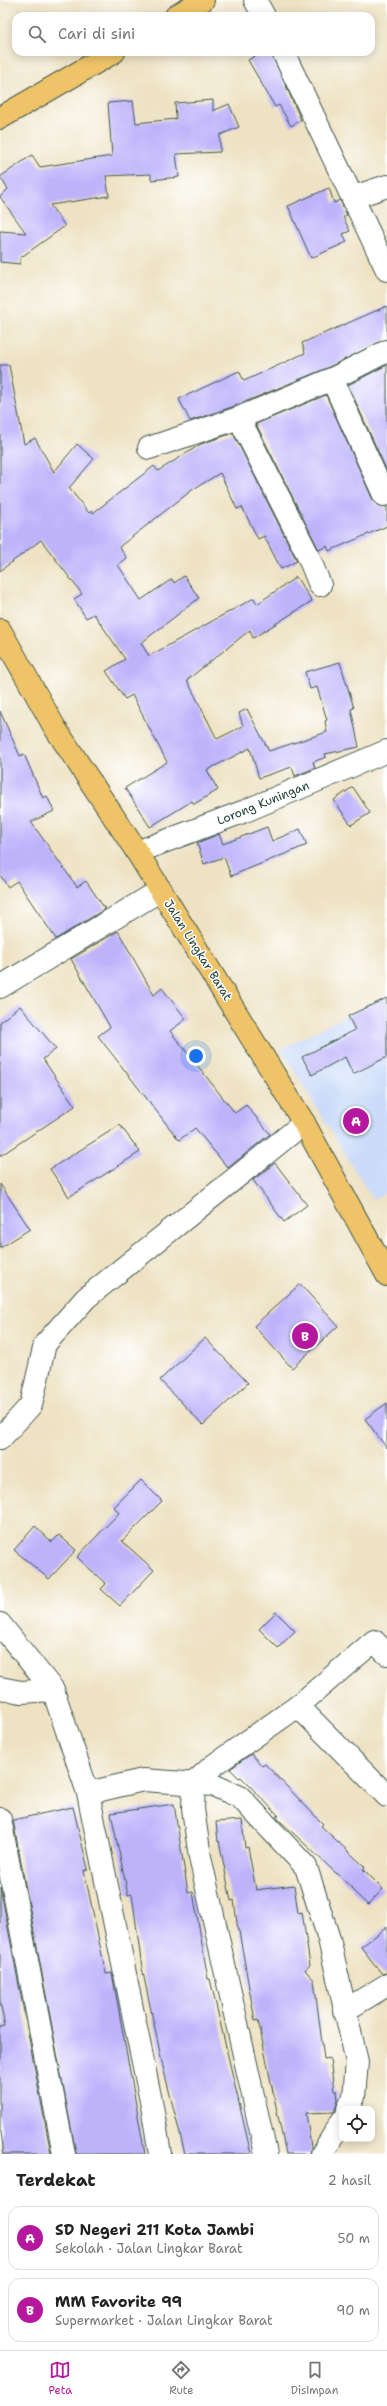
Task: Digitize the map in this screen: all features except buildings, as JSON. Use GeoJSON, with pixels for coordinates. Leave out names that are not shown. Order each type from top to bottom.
{"type":"FeatureCollection","features":[{"type":"Feature","properties":{"kind":"highway"},"geometry":{"type":"LineString","coordinates":[[183,12],[203,0]]}},
{"type":"Feature","properties":{"kind":"highway"},"geometry":{"type":"LineString","coordinates":[[0,118],[107,56]]}},
{"type":"Feature","properties":{"kind":"highway","name":"Jalan Lingkar Barat"},"geometry":{"type":"LineString","coordinates":[[0,630],[55,728],[161,890],[304,1123],[387,1276]]}},
{"type":"Feature","properties":{"kind":"street"},"geometry":{"type":"LineString","coordinates":[[255,0],[262,12]]}},
{"type":"Feature","properties":{"kind":"street"},"geometry":{"type":"LineString","coordinates":[[285,56],[354,197],[387,270]]}},
{"type":"Feature","properties":{"kind":"street"},"geometry":{"type":"LineString","coordinates":[[354,197],[387,186]]}},
{"type":"Feature","properties":{"kind":"street"},"geometry":{"type":"LineString","coordinates":[[149,448],[240,418],[332,379],[387,351]]}},
{"type":"Feature","properties":{"kind":"street"},"geometry":{"type":"LineString","coordinates":[[332,379],[384,495]]}},
{"type":"Feature","properties":{"kind":"street"},"geometry":{"type":"LineString","coordinates":[[240,418],[307,553],[320,585]]}},
{"type":"Feature","properties":{"kind":"street","name":"Lorong Kuningan"},"geometry":{"type":"LineString","coordinates":[[137,852],[245,811],[387,751]]}},
{"type":"Feature","properties":{"kind":"street"},"geometry":{"type":"LineString","coordinates":[[0,987],[161,890]]}},
{"type":"Feature","properties":{"kind":"street"},"geometry":{"type":"LineString","coordinates":[[0,1439],[31,1405],[45,1344],[86,1298],[304,1123]]}},
{"type":"Feature","properties":{"kind":"street"},"geometry":{"type":"LineString","coordinates":[[0,1624],[54,1690],[88,1793],[152,2106],[160,2154]]}},
{"type":"Feature","properties":{"kind":"street"},"geometry":{"type":"LineString","coordinates":[[266,2154],[200,1857],[193,1809],[194,1783],[214,1765],[298,1706],[374,1641],[387,1654]]}},
{"type":"Feature","properties":{"kind":"street"},"geometry":{"type":"LineString","coordinates":[[0,1688],[21,1692],[54,1690]]}},
{"type":"Feature","properties":{"kind":"street"},"geometry":{"type":"LineString","coordinates":[[298,1706],[387,1796]]}},
{"type":"Feature","properties":{"kind":"street"},"geometry":{"type":"LineString","coordinates":[[88,1793],[143,1780],[213,1785],[240,1797],[306,1867],[329,1939],[344,2011],[357,2062],[354,2097],[350,2106]]}},
{"type":"Feature","properties":{"kind":"street"},"geometry":{"type":"LineString","coordinates":[[0,1819],[64,2154]]}},
{"type":"Feature","properties":{"kind":"street"},"geometry":{"type":"LineString","coordinates":[[344,2011],[387,1985]]}},
{"type":"Feature","properties":{"kind":"street"},"geometry":{"type":"LineString","coordinates":[[322,2154],[339,2126]]}},
{"type":"Feature","properties":{"kind":"shaded area"},"geometry":{"type":"Polygon","coordinates":[[[387,995],[387,1193],[373,1200],[281,1049],[387,995]]]}},
{"type":"Feature","properties":{"kind":"place","name":"SD Negeri 211 Kota Jambi"},"geometry":{"type":"Point","coordinates":[356,1121]}},
{"type":"Feature","properties":{"kind":"place","name":"MM Favorite 99"},"geometry":{"type":"Point","coordinates":[305,1336]}}]}
